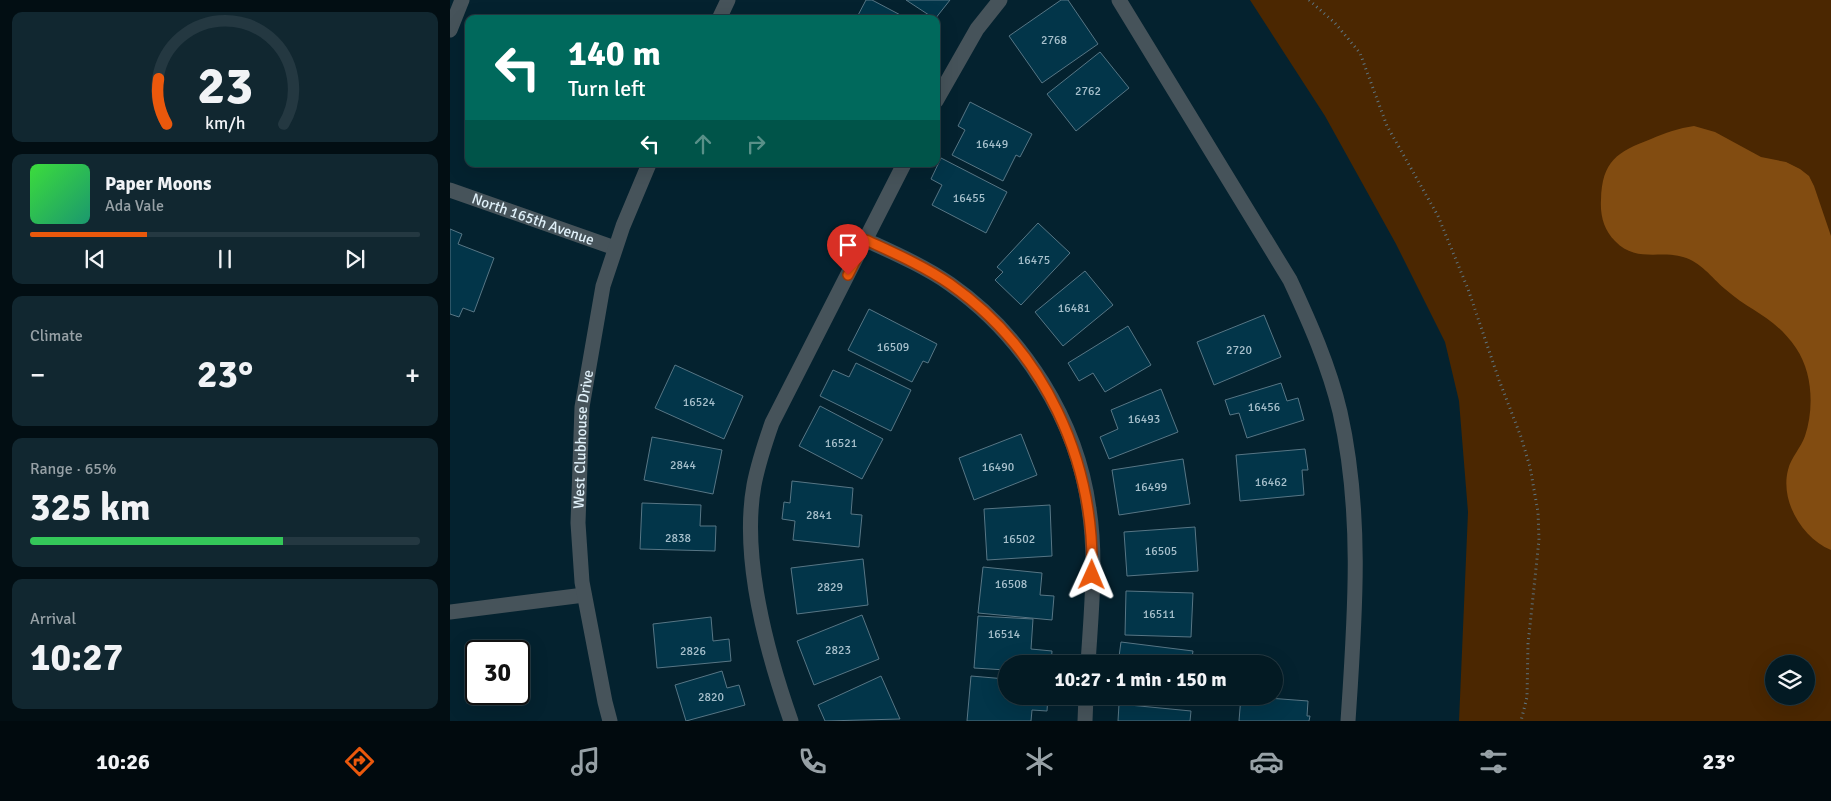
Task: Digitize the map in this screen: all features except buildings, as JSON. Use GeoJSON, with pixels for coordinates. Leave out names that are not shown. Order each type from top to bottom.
{"type":"FeatureCollection","features":[{"type":"Feature","properties":{"kind":"street"},"geometry":{"type":"LineString","coordinates":[[450,30],[462,0]]}},
{"type":"Feature","properties":{"kind":"street"},"geometry":{"type":"LineString","coordinates":[[721,15],[728,0]]}},
{"type":"Feature","properties":{"kind":"street"},"geometry":{"type":"LineString","coordinates":[[940,94],[977,30],[1000,0]]}},
{"type":"Feature","properties":{"kind":"street"},"geometry":{"type":"LineString","coordinates":[[1119,0],[1290,280],[1312,325],[1328,368],[1343,428],[1354,503],[1355,607],[1348,721]]}},
{"type":"Feature","properties":{"kind":"street","name":"West Clubhouse Drive"},"geometry":{"type":"LineString","coordinates":[[610,721],[604,702],[584,595],[578,523],[582,407],[603,286],[647,167]]}},
{"type":"Feature","properties":{"kind":"street"},"geometry":{"type":"LineString","coordinates":[[791,721],[776,678],[762,622],[754,571],[751,517],[754,486],[761,456],[772,423],[902,167]]}},
{"type":"Feature","properties":{"kind":"street","name":"North 165th Avenue"},"geometry":{"type":"LineString","coordinates":[[450,190],[616,248]]}},
{"type":"Feature","properties":{"kind":"street"},"geometry":{"type":"LineString","coordinates":[[866,240],[948,283],[976,303],[1001,328],[1024,356],[1050,394],[1069,434],[1081,471],[1089,509],[1092,556],[1088,655]]}},
{"type":"Feature","properties":{"kind":"street"},"geometry":{"type":"LineString","coordinates":[[450,612],[584,595]]}},
{"type":"Feature","properties":{"kind":"street"},"geometry":{"type":"LineString","coordinates":[[1085,721],[1086,705]]}},
{"type":"Feature","properties":{"kind":"path"},"geometry":{"type":"LineString","coordinates":[[1309,0],[1340,28],[1360,52],[1390,133],[1438,216],[1468,289],[1523,444],[1538,512],[1539,540],[1528,644],[1527,696],[1521,721]]}},
{"type":"Feature","properties":{"kind":"shaded area"},"geometry":{"type":"Polygon","coordinates":[[[1250,0],[1831,0],[1831,721],[1459,721],[1468,512],[1459,401],[1445,342],[1396,244],[1325,116],[1250,0]]]}},
{"type":"Feature","properties":{"kind":"shaded area"},"geometry":{"type":"Polygon","coordinates":[[[1694,126],[1715,132],[1761,157],[1786,162],[1809,176],[1831,236],[1831,550],[1811,537],[1803,528],[1790,506],[1787,494],[1788,470],[1805,436],[1811,403],[1806,368],[1796,348],[1788,337],[1771,321],[1735,297],[1695,262],[1674,255],[1648,255],[1631,252],[1615,241],[1608,232],[1602,217],[1601,206],[1604,176],[1614,160],[1639,144],[1672,131],[1694,126]]]}},
{"type":"Feature","properties":{"kind":"route"},"geometry":{"type":"LineString","coordinates":[[848,275],[866,240],[915,263],[976,303],[1001,328],[1024,356],[1050,394],[1069,434],[1081,471],[1089,509],[1092,575]]}}]}
